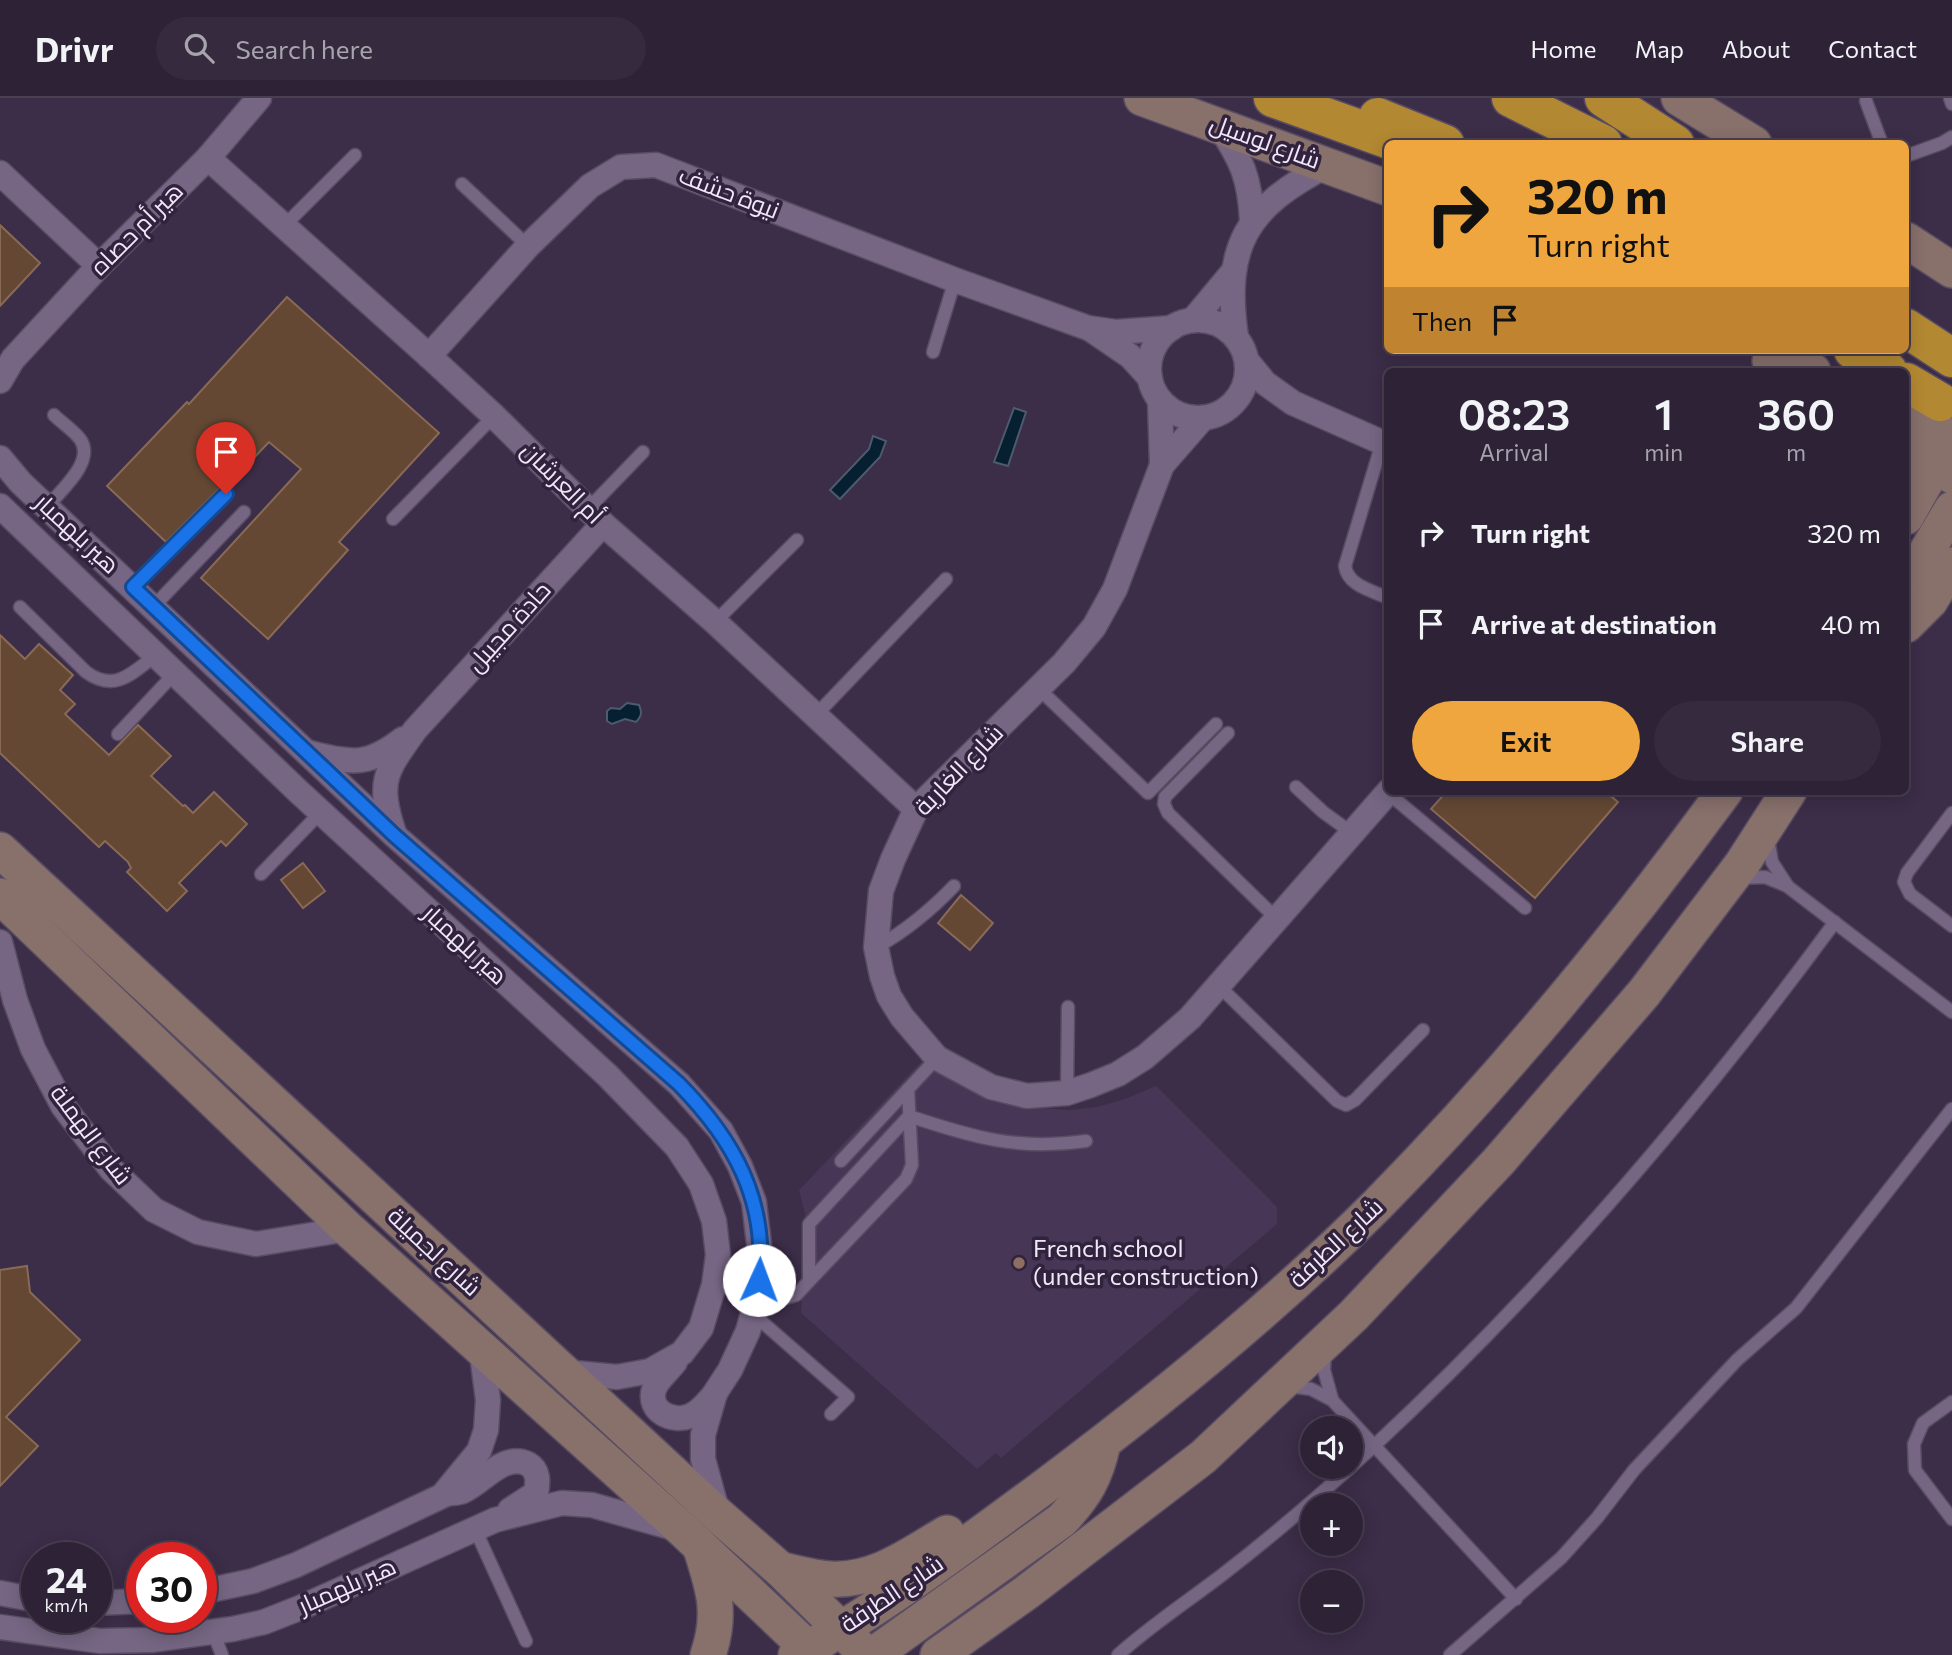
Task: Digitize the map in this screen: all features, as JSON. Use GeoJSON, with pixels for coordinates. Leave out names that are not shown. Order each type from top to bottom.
{"type":"FeatureCollection","features":[{"type":"Feature","properties":{"kind":"highway"},"geometry":{"type":"LineString","coordinates":[[1273,98],[1390,140]]}},
{"type":"Feature","properties":{"kind":"highway"},"geometry":{"type":"LineString","coordinates":[[1330,98],[1435,140]]}},
{"type":"Feature","properties":{"kind":"highway"},"geometry":{"type":"LineString","coordinates":[[1511,98],[1595,140]]}},
{"type":"Feature","properties":{"kind":"highway"},"geometry":{"type":"LineString","coordinates":[[1604,98],[1669,140]]}},
{"type":"Feature","properties":{"kind":"highway"},"geometry":{"type":"LineString","coordinates":[[1909,330],[1952,358]]}},
{"type":"Feature","properties":{"kind":"highway"},"geometry":{"type":"LineString","coordinates":[[1860,354],[1883,368]]}},
{"type":"Feature","properties":{"kind":"highway"},"geometry":{"type":"LineString","coordinates":[[1909,387],[1941,443]]}},
{"type":"Feature","properties":{"kind":"main road","name":"شارع لوسيل"},"geometry":{"type":"LineString","coordinates":[[1142,98],[1384,186]]}},
{"type":"Feature","properties":{"kind":"main road"},"geometry":{"type":"LineString","coordinates":[[1679,98],[1747,140]]}},
{"type":"Feature","properties":{"kind":"main road"},"geometry":{"type":"LineString","coordinates":[[1910,243],[1952,247]]}},
{"type":"Feature","properties":{"kind":"main road"},"geometry":{"type":"LineString","coordinates":[[1910,243],[1952,270]]}},
{"type":"Feature","properties":{"kind":"main road"},"geometry":{"type":"LineString","coordinates":[[1768,361],[1800,368]]}},
{"type":"Feature","properties":{"kind":"main road"},"geometry":{"type":"LineString","coordinates":[[1909,420],[1936,434],[1941,443],[1909,511]]}},
{"type":"Feature","properties":{"kind":"main road"},"geometry":{"type":"LineString","coordinates":[[1911,607],[1952,509]]}},
{"type":"Feature","properties":{"kind":"main road"},"geometry":{"type":"LineString","coordinates":[[1911,607],[1952,565]]}},
{"type":"Feature","properties":{"kind":"main road"},"geometry":{"type":"LineString","coordinates":[[1911,607],[1952,591]]}},
{"type":"Feature","properties":{"kind":"main road","name":"شارع الطرفة"},"geometry":{"type":"LineString","coordinates":[[806,1653],[846,1642],[940,1563],[1103,1443],[1233,1337],[1312,1267],[1377,1204],[1515,1056],[1574,986],[1722,795]]}},
{"type":"Feature","properties":{"kind":"main road"},"geometry":{"type":"LineString","coordinates":[[938,1655],[1027,1592],[1203,1457],[1354,1315],[1499,1161],[1644,993],[1730,880],[1779,805]]}},
{"type":"Feature","properties":{"kind":"main road","name":"شارع لجميلة"},"geometry":{"type":"LineString","coordinates":[[0,850],[718,1515],[781,1570],[846,1642],[867,1655]]}},
{"type":"Feature","properties":{"kind":"main road","name":"شارع لجميلة"},"geometry":{"type":"LineString","coordinates":[[0,897],[348,1229],[692,1540],[806,1653]]}},
{"type":"Feature","properties":{"kind":"main road"},"geometry":{"type":"LineString","coordinates":[[873,1655],[1062,1520],[1083,1498],[1093,1478],[1103,1443]]}},
{"type":"Feature","properties":{"kind":"main road"},"geometry":{"type":"LineString","coordinates":[[781,1570],[831,1579],[881,1572],[974,1517],[1009,1513]]}},
{"type":"Feature","properties":{"kind":"main road"},"geometry":{"type":"LineString","coordinates":[[692,1540],[713,1586],[717,1615],[708,1655]]}},
{"type":"Feature","properties":{"kind":"main road"},"geometry":{"type":"LineString","coordinates":[[983,1655],[1027,1592]]}},
{"type":"Feature","properties":{"kind":"street","name":"هير أم حصاه"},"geometry":{"type":"LineString","coordinates":[[0,381],[7,363],[99,266],[208,158],[259,98]]}},
{"type":"Feature","properties":{"kind":"street"},"geometry":{"type":"LineString","coordinates":[[1219,126],[1240,159],[1247,178],[1252,221],[1233,272],[1232,309],[1236,337],[1247,361],[1265,383],[1293,403],[1384,444]]}},
{"type":"Feature","properties":{"kind":"street","name":"أم العرشان"},"geometry":{"type":"LineString","coordinates":[[208,158],[429,356],[596,516],[715,622],[916,809]]}},
{"type":"Feature","properties":{"kind":"street","name":"نيوة حشف"},"geometry":{"type":"LineString","coordinates":[[429,356],[528,246],[590,186],[621,167],[656,165],[954,280],[1088,328],[1130,356],[1150,378]]}},
{"type":"Feature","properties":{"kind":"street"},"geometry":{"type":"LineString","coordinates":[[1252,221],[1287,189],[1328,165]]}},
{"type":"Feature","properties":{"kind":"street"},"geometry":{"type":"LineString","coordinates":[[0,173],[99,266]]}},
{"type":"Feature","properties":{"kind":"street"},"geometry":{"type":"LineString","coordinates":[[1233,272],[1182,324],[1163,335],[1151,355],[1150,378],[1160,401],[1167,408],[1184,417],[1203,418],[1225,411],[1234,403],[1243,391],[1247,361]]}},
{"type":"Feature","properties":{"kind":"street"},"geometry":{"type":"LineString","coordinates":[[1182,324],[1209,321],[1224,327],[1236,337]]}},
{"type":"Feature","properties":{"kind":"street","name":"نيوة حشف"},"geometry":{"type":"LineString","coordinates":[[1088,328],[1130,331],[1182,324]]}},
{"type":"Feature","properties":{"kind":"street","name":"شارع الغارية"},"geometry":{"type":"LineString","coordinates":[[1160,401],[1162,465]]}},
{"type":"Feature","properties":{"kind":"street"},"geometry":{"type":"LineString","coordinates":[[1234,403],[1293,403]]}},
{"type":"Feature","properties":{"kind":"street","name":"شارع الغارية"},"geometry":{"type":"LineString","coordinates":[[1203,418],[1162,465],[1115,589],[1094,627],[1065,663],[916,809],[881,891],[876,947],[889,996],[918,1037],[937,1058],[991,1087],[1027,1096],[1067,1093],[1118,1074],[1145,1057],[1190,1018],[1386,795]]}},
{"type":"Feature","properties":{"kind":"street","name":"هير بلهمبار"},"geometry":{"type":"LineString","coordinates":[[0,458],[21,482],[394,835],[679,1084],[715,1123],[740,1166],[754,1202],[761,1261],[755,1306],[748,1331],[730,1370],[715,1393],[704,1435],[703,1459],[718,1515]]}},
{"type":"Feature","properties":{"kind":"street","name":"هير بلهمبار"},"geometry":{"type":"LineString","coordinates":[[0,506],[321,812],[607,1075],[677,1147],[701,1184],[714,1221],[718,1255],[715,1285],[701,1328],[682,1353],[650,1371],[630,1376],[602,1377],[565,1372]]}},
{"type":"Feature","properties":{"kind":"street","name":"حادة مجيبل"},"geometry":{"type":"LineString","coordinates":[[394,835],[385,806],[387,773],[415,730],[596,516]]}},
{"type":"Feature","properties":{"kind":"street","name":"حادة مجيبل"},"geometry":{"type":"LineString","coordinates":[[308,753],[345,761],[359,761],[387,751],[415,730]]}},
{"type":"Feature","properties":{"kind":"street","name":"شارع الهملة"},"geometry":{"type":"LineString","coordinates":[[0,942],[15,1000],[29,1037],[63,1106],[111,1169],[154,1210],[198,1232],[256,1244],[348,1229]]}},
{"type":"Feature","properties":{"kind":"street","name":"هير بلهمبار"},"geometry":{"type":"LineString","coordinates":[[217,1589],[253,1581],[296,1565],[442,1496],[479,1451],[486,1430],[488,1400],[481,1347]]}},
{"type":"Feature","properties":{"kind":"street"},"geometry":{"type":"LineString","coordinates":[[682,1353],[654,1387],[653,1399],[658,1409],[667,1417],[678,1419],[689,1416],[699,1412],[715,1393]]}},
{"type":"Feature","properties":{"kind":"street"},"geometry":{"type":"LineString","coordinates":[[442,1496],[463,1491],[510,1462],[517,1460],[531,1465],[539,1478],[536,1493],[485,1525]]}},
{"type":"Feature","properties":{"kind":"street","name":"هير بلهمبار"},"geometry":{"type":"LineString","coordinates":[[0,1627],[100,1641],[151,1640],[217,1644],[485,1525],[562,1503],[592,1505],[692,1540]]}},
{"type":"Feature","properties":{"kind":"street"},"geometry":{"type":"LineString","coordinates":[[0,1593],[21,1597]]}},
{"type":"Feature","properties":{"kind":"lane"},"geometry":{"type":"LineString","coordinates":[[1950,98],[1952,104]]}},
{"type":"Feature","properties":{"kind":"lane"},"geometry":{"type":"LineString","coordinates":[[1866,101],[1881,140]]}},
{"type":"Feature","properties":{"kind":"lane"},"geometry":{"type":"LineString","coordinates":[[1909,155],[1952,137]]}},
{"type":"Feature","properties":{"kind":"lane"},"geometry":{"type":"LineString","coordinates":[[284,226],[355,155]]}},
{"type":"Feature","properties":{"kind":"lane"},"geometry":{"type":"LineString","coordinates":[[462,184],[528,246]]}},
{"type":"Feature","properties":{"kind":"lane"},"geometry":{"type":"LineString","coordinates":[[933,352],[954,280]]}},
{"type":"Feature","properties":{"kind":"lane"},"geometry":{"type":"LineString","coordinates":[[48,506],[80,467],[84,458],[80,439],[54,415]]}},
{"type":"Feature","properties":{"kind":"lane"},"geometry":{"type":"LineString","coordinates":[[393,519],[494,416]]}},
{"type":"Feature","properties":{"kind":"lane"},"geometry":{"type":"LineString","coordinates":[[1384,447],[1345,566],[1351,581],[1384,596]]}},
{"type":"Feature","properties":{"kind":"lane"},"geometry":{"type":"LineString","coordinates":[[596,516],[643,452]]}},
{"type":"Feature","properties":{"kind":"lane"},"geometry":{"type":"LineString","coordinates":[[133,587],[226,494]]}},
{"type":"Feature","properties":{"kind":"lane"},"geometry":{"type":"LineString","coordinates":[[154,606],[244,512]]}},
{"type":"Feature","properties":{"kind":"lane"},"geometry":{"type":"LineString","coordinates":[[715,622],[797,540]]}},
{"type":"Feature","properties":{"kind":"lane"},"geometry":{"type":"LineString","coordinates":[[816,715],[946,579]]}},
{"type":"Feature","properties":{"kind":"lane"},"geometry":{"type":"LineString","coordinates":[[20,607],[97,680],[118,680],[156,655]]}},
{"type":"Feature","properties":{"kind":"lane"},"geometry":{"type":"LineString","coordinates":[[118,734],[175,673]]}},
{"type":"Feature","properties":{"kind":"lane"},"geometry":{"type":"LineString","coordinates":[[1038,688],[1148,793],[1216,724]]}},
{"type":"Feature","properties":{"kind":"lane"},"geometry":{"type":"LineString","coordinates":[[1228,733],[1165,797],[1164,804],[1168,813],[1277,919]]}},
{"type":"Feature","properties":{"kind":"lane"},"geometry":{"type":"LineString","coordinates":[[1296,787],[1323,812],[1352,833]]}},
{"type":"Feature","properties":{"kind":"lane"},"geometry":{"type":"LineString","coordinates":[[1393,795],[1525,908]]}},
{"type":"Feature","properties":{"kind":"lane"},"geometry":{"type":"LineString","coordinates":[[1779,805],[1768,841],[1772,862],[1787,886]]}},
{"type":"Feature","properties":{"kind":"lane"},"geometry":{"type":"LineString","coordinates":[[261,874],[321,812]]}},
{"type":"Feature","properties":{"kind":"lane"},"geometry":{"type":"LineString","coordinates":[[1952,813],[1907,873],[1904,882],[1910,894],[1952,926]]}},
{"type":"Feature","properties":{"kind":"lane"},"geometry":{"type":"LineString","coordinates":[[1730,880],[1765,877],[1787,886],[1952,1012]]}},
{"type":"Feature","properties":{"kind":"lane"},"geometry":{"type":"LineString","coordinates":[[876,947],[908,929],[954,886]]}},
{"type":"Feature","properties":{"kind":"lane"},"geometry":{"type":"LineString","coordinates":[[1118,1655],[1257,1547],[1375,1445],[1486,1337],[1619,1196],[1750,1036],[1835,922]]}},
{"type":"Feature","properties":{"kind":"lane"},"geometry":{"type":"LineString","coordinates":[[1219,986],[1337,1101],[1346,1105],[1355,1100],[1423,1030]]}},
{"type":"Feature","properties":{"kind":"lane"},"geometry":{"type":"LineString","coordinates":[[1067,1093],[1069,1007]]}},
{"type":"Feature","properties":{"kind":"lane"},"geometry":{"type":"LineString","coordinates":[[841,1161],[937,1058]]}},
{"type":"Feature","properties":{"kind":"lane"},"geometry":{"type":"LineString","coordinates":[[755,1306],[792,1297],[906,1179],[912,1165],[908,1089]]}},
{"type":"Feature","properties":{"kind":"lane"},"geometry":{"type":"LineString","coordinates":[[1450,1655],[1516,1599],[1580,1539],[1634,1470],[1737,1360],[1796,1308],[1952,1109]]}},
{"type":"Feature","properties":{"kind":"lane"},"geometry":{"type":"LineString","coordinates":[[809,1279],[809,1224],[909,1116]]}},
{"type":"Feature","properties":{"kind":"lane"},"geometry":{"type":"LineString","coordinates":[[909,1116],[962,1134],[1019,1145],[1043,1146],[1086,1141]]}},
{"type":"Feature","properties":{"kind":"lane"},"geometry":{"type":"LineString","coordinates":[[755,1306],[848,1397],[831,1414]]}},
{"type":"Feature","properties":{"kind":"lane"},"geometry":{"type":"LineString","coordinates":[[1327,1339],[1324,1370],[1332,1400]]}},
{"type":"Feature","properties":{"kind":"lane"},"geometry":{"type":"LineString","coordinates":[[1276,1388],[1299,1387],[1322,1393],[1332,1400],[1516,1599]]}},
{"type":"Feature","properties":{"kind":"lane"},"geometry":{"type":"LineString","coordinates":[[1952,1402],[1923,1423],[1914,1444],[1915,1470],[1952,1519]]}},
{"type":"Feature","properties":{"kind":"lane"},"geometry":{"type":"LineString","coordinates":[[485,1525],[526,1641]]}},
{"type":"Feature","properties":{"kind":"shaded area","name":"French school (under construction)"},"geometry":{"type":"Polygon","coordinates":[[[925,1058],[1024,1107],[1070,1110],[1097,1107],[1156,1086],[1277,1207],[1277,1224],[1001,1458],[996,1453],[977,1469],[801,1313],[806,1247],[805,1214],[799,1190],[925,1058]]]}},
{"type":"Feature","properties":{"kind":"water"},"geometry":{"type":"Polygon","coordinates":[[[1014,408],[1026,412],[1008,466],[994,462],[1014,408]]]}},
{"type":"Feature","properties":{"kind":"water"},"geometry":{"type":"Polygon","coordinates":[[[873,436],[886,441],[880,457],[840,499],[830,490],[869,449],[873,436]]]}},
{"type":"Feature","properties":{"kind":"water"},"geometry":{"type":"Polygon","coordinates":[[[627,703],[639,705],[641,714],[636,722],[625,719],[612,724],[607,721],[607,711],[611,708],[620,709],[627,703]]]}},
{"type":"Feature","properties":{"kind":"building"},"geometry":{"type":"Polygon","coordinates":[[[0,225],[40,263],[0,306],[0,225]]]}},
{"type":"Feature","properties":{"kind":"building"},"geometry":{"type":"Polygon","coordinates":[[[287,297],[439,433],[339,542],[348,550],[268,639],[201,578],[301,469],[269,442],[228,485],[220,488],[166,542],[107,486],[187,402],[189,404],[287,297]]]}},
{"type":"Feature","properties":{"kind":"building"},"geometry":{"type":"Polygon","coordinates":[[[0,635],[25,659],[39,644],[73,675],[60,690],[75,704],[65,714],[109,755],[138,725],[171,756],[151,776],[183,806],[193,813],[214,792],[247,824],[226,846],[221,841],[179,883],[187,891],[167,911],[127,872],[131,868],[128,862],[105,841],[99,847],[0,753],[0,635]]]}},
{"type":"Feature","properties":{"kind":"building"},"geometry":{"type":"Polygon","coordinates":[[[1443,795],[1610,795],[1618,802],[1535,898],[1431,809],[1443,795]]]}},
{"type":"Feature","properties":{"kind":"building"},"geometry":{"type":"Polygon","coordinates":[[[303,863],[325,891],[303,908],[281,880],[303,863]]]}},
{"type":"Feature","properties":{"kind":"building"},"geometry":{"type":"Polygon","coordinates":[[[961,895],[993,923],[970,950],[938,923],[961,895]]]}},
{"type":"Feature","properties":{"kind":"building"},"geometry":{"type":"Polygon","coordinates":[[[27,1266],[30,1292],[80,1340],[6,1417],[38,1446],[0,1486],[0,1270],[27,1266]]]}},
{"type":"Feature","properties":{"kind":"place","name":"French school (under construction)"},"geometry":{"type":"Point","coordinates":[1019,1263]}},
{"type":"Feature","properties":{"kind":"route"},"geometry":{"type":"LineString","coordinates":[[226,494],[133,587],[394,835],[679,1084],[702,1108],[721,1131],[740,1166],[754,1202],[761,1261],[759,1280]]}}]}
